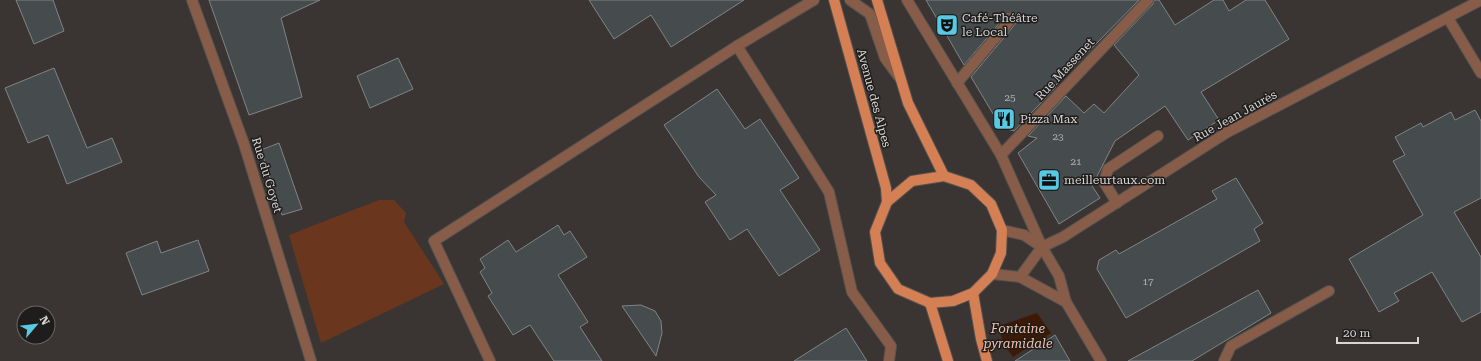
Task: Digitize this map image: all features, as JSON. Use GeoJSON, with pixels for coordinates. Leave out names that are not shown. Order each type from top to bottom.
{"type":"FeatureCollection","features":[{"type":"Feature","properties":{"kind":"main road","name":"Avenue des Alpes"},"geometry":{"type":"LineString","coordinates":[[834,0],[886,188],[887,202],[875,232],[880,263],[898,289],[930,302],[953,301],[973,293],[992,274],[1001,252],[1002,230],[991,204],[971,185],[944,176],[912,181],[887,202]]}},
{"type":"Feature","properties":{"kind":"main road"},"geometry":{"type":"LineString","coordinates":[[877,0],[908,103],[944,176]]}},
{"type":"Feature","properties":{"kind":"main road"},"geometry":{"type":"LineString","coordinates":[[973,293],[981,339],[987,361]]}},
{"type":"Feature","properties":{"kind":"main road"},"geometry":{"type":"LineString","coordinates":[[930,302],[948,361]]}},
{"type":"Feature","properties":{"kind":"street","name":"Rue du Goyet"},"geometry":{"type":"LineString","coordinates":[[192,0],[244,144],[311,361]]}},
{"type":"Feature","properties":{"kind":"street"},"geometry":{"type":"LineString","coordinates":[[490,361],[434,241],[737,46],[814,0]]}},
{"type":"Feature","properties":{"kind":"street"},"geometry":{"type":"LineString","coordinates":[[850,0],[870,14],[885,58],[899,77]]}},
{"type":"Feature","properties":{"kind":"street"},"geometry":{"type":"LineString","coordinates":[[907,0],[1001,155],[1042,247],[1059,276],[1066,302],[1101,361]]}},
{"type":"Feature","properties":{"kind":"street","name":"Rue Massenet"},"geometry":{"type":"LineString","coordinates":[[1001,155],[1148,0]]}},
{"type":"Feature","properties":{"kind":"street","name":"Rue Jean Jaurès"},"geometry":{"type":"LineString","coordinates":[[1020,278],[1042,247],[1063,237],[1226,134],[1481,0]]}},
{"type":"Feature","properties":{"kind":"street"},"geometry":{"type":"LineString","coordinates":[[957,83],[1012,18]]}},
{"type":"Feature","properties":{"kind":"street"},"geometry":{"type":"LineString","coordinates":[[1448,18],[1481,73]]}},
{"type":"Feature","properties":{"kind":"street"},"geometry":{"type":"LineString","coordinates":[[737,46],[829,192],[852,292],[890,346],[889,361]]}},
{"type":"Feature","properties":{"kind":"street"},"geometry":{"type":"LineString","coordinates":[[1117,202],[1104,182],[1108,169],[1158,136]]}},
{"type":"Feature","properties":{"kind":"street"},"geometry":{"type":"LineString","coordinates":[[1002,230],[1024,235],[1042,247]]}},
{"type":"Feature","properties":{"kind":"street"},"geometry":{"type":"LineString","coordinates":[[992,274],[1020,278],[1066,302]]}},
{"type":"Feature","properties":{"kind":"street"},"geometry":{"type":"LineString","coordinates":[[1224,361],[1231,346],[1329,291]]}},
{"type":"Feature","properties":{"kind":"shaded area"},"geometry":{"type":"Polygon","coordinates":[[[379,200],[394,200],[406,213],[404,222],[444,284],[321,343],[289,235],[379,200]]]}},
{"type":"Feature","properties":{"kind":"water","name":"Fontaine pyramidale"},"geometry":{"type":"Polygon","coordinates":[[[1037,313],[1051,333],[1013,357],[1003,343],[999,326],[1037,313]]]}},
{"type":"Feature","properties":{"kind":"building"},"geometry":{"type":"Polygon","coordinates":[[[16,0],[53,0],[64,31],[34,44],[16,0]]]}},
{"type":"Feature","properties":{"kind":"building"},"geometry":{"type":"Polygon","coordinates":[[[209,0],[320,0],[281,18],[302,97],[249,115],[209,0]]]}},
{"type":"Feature","properties":{"kind":"building"},"geometry":{"type":"Polygon","coordinates":[[[589,0],[744,0],[671,47],[651,15],[614,39],[589,0]]]}},
{"type":"Feature","properties":{"kind":"building"},"geometry":{"type":"Polygon","coordinates":[[[926,0],[1139,0],[1055,86],[1056,87],[1014,131],[1001,127],[971,77],[1017,22],[1018,15],[1013,12],[1007,14],[964,65],[926,0]]]}},
{"type":"Feature","properties":{"kind":"building"},"geometry":{"type":"Polygon","coordinates":[[[1154,0],[1159,0],[1175,25],[1214,0],[1223,0],[1229,11],[1246,0],[1265,0],[1289,39],[1201,92],[1219,120],[1188,140],[1165,106],[1115,141],[1092,186],[1100,198],[1059,224],[1018,153],[1037,138],[1028,136],[1066,96],[1084,113],[1094,104],[1104,113],[1139,75],[1114,45],[1153,4],[1154,0]]]}},
{"type":"Feature","properties":{"kind":"building"},"geometry":{"type":"Polygon","coordinates":[[[398,58],[413,89],[370,108],[357,76],[398,58]]]}},
{"type":"Feature","properties":{"kind":"building"},"geometry":{"type":"Polygon","coordinates":[[[54,68],[87,148],[112,138],[122,162],[67,184],[48,135],[28,143],[5,88],[54,68]]]}},
{"type":"Feature","properties":{"kind":"building"},"geometry":{"type":"Polygon","coordinates":[[[717,89],[745,129],[760,119],[799,178],[780,190],[820,250],[779,276],[747,229],[730,240],[705,202],[716,195],[699,177],[664,125],[717,89]]]}},
{"type":"Feature","properties":{"kind":"building"},"geometry":{"type":"Polygon","coordinates":[[[1475,110],[1481,121],[1481,198],[1454,212],[1481,257],[1481,312],[1462,322],[1432,272],[1394,293],[1399,301],[1379,312],[1349,259],[1423,215],[1393,161],[1405,155],[1395,137],[1421,123],[1423,127],[1451,112],[1455,120],[1475,110]]]}},
{"type":"Feature","properties":{"kind":"building"},"geometry":{"type":"Polygon","coordinates":[[[279,143],[302,209],[282,215],[261,150],[279,143]]]}},
{"type":"Feature","properties":{"kind":"building"},"geometry":{"type":"Polygon","coordinates":[[[1236,178],[1263,223],[1254,229],[1260,241],[1126,318],[1097,269],[1099,260],[1116,250],[1119,254],[1217,199],[1212,191],[1236,178]]]}},
{"type":"Feature","properties":{"kind":"building"},"geometry":{"type":"Polygon","coordinates":[[[558,225],[564,235],[570,231],[587,257],[558,275],[588,322],[580,327],[602,361],[554,361],[530,325],[513,335],[488,296],[492,293],[480,272],[485,268],[480,259],[508,240],[516,252],[558,225]]]}},
{"type":"Feature","properties":{"kind":"building"},"geometry":{"type":"Polygon","coordinates":[[[198,240],[209,271],[142,295],[126,253],[157,241],[161,253],[198,240]]]}},
{"type":"Feature","properties":{"kind":"building"},"geometry":{"type":"Polygon","coordinates":[[[1258,290],[1271,313],[1192,361],[1128,361],[1258,290]]]}},
{"type":"Feature","properties":{"kind":"building"},"geometry":{"type":"Polygon","coordinates":[[[641,305],[655,311],[661,321],[662,333],[656,356],[622,306],[641,305]]]}},
{"type":"Feature","properties":{"kind":"building"},"geometry":{"type":"Polygon","coordinates":[[[846,328],[867,361],[794,361],[846,328]]]}},
{"type":"Feature","properties":{"kind":"building"},"geometry":{"type":"Polygon","coordinates":[[[1055,335],[1070,361],[1015,361],[1055,335]]]}},
{"type":"Feature","properties":{"kind":"place","name":"Café-Théâtre le Local"},"geometry":{"type":"Point","coordinates":[947,25]}},
{"type":"Feature","properties":{"kind":"place","name":"Pizza Max"},"geometry":{"type":"Point","coordinates":[1004,119]}},
{"type":"Feature","properties":{"kind":"place","name":"meilleurtaux.com"},"geometry":{"type":"Point","coordinates":[1049,180]}}]}
